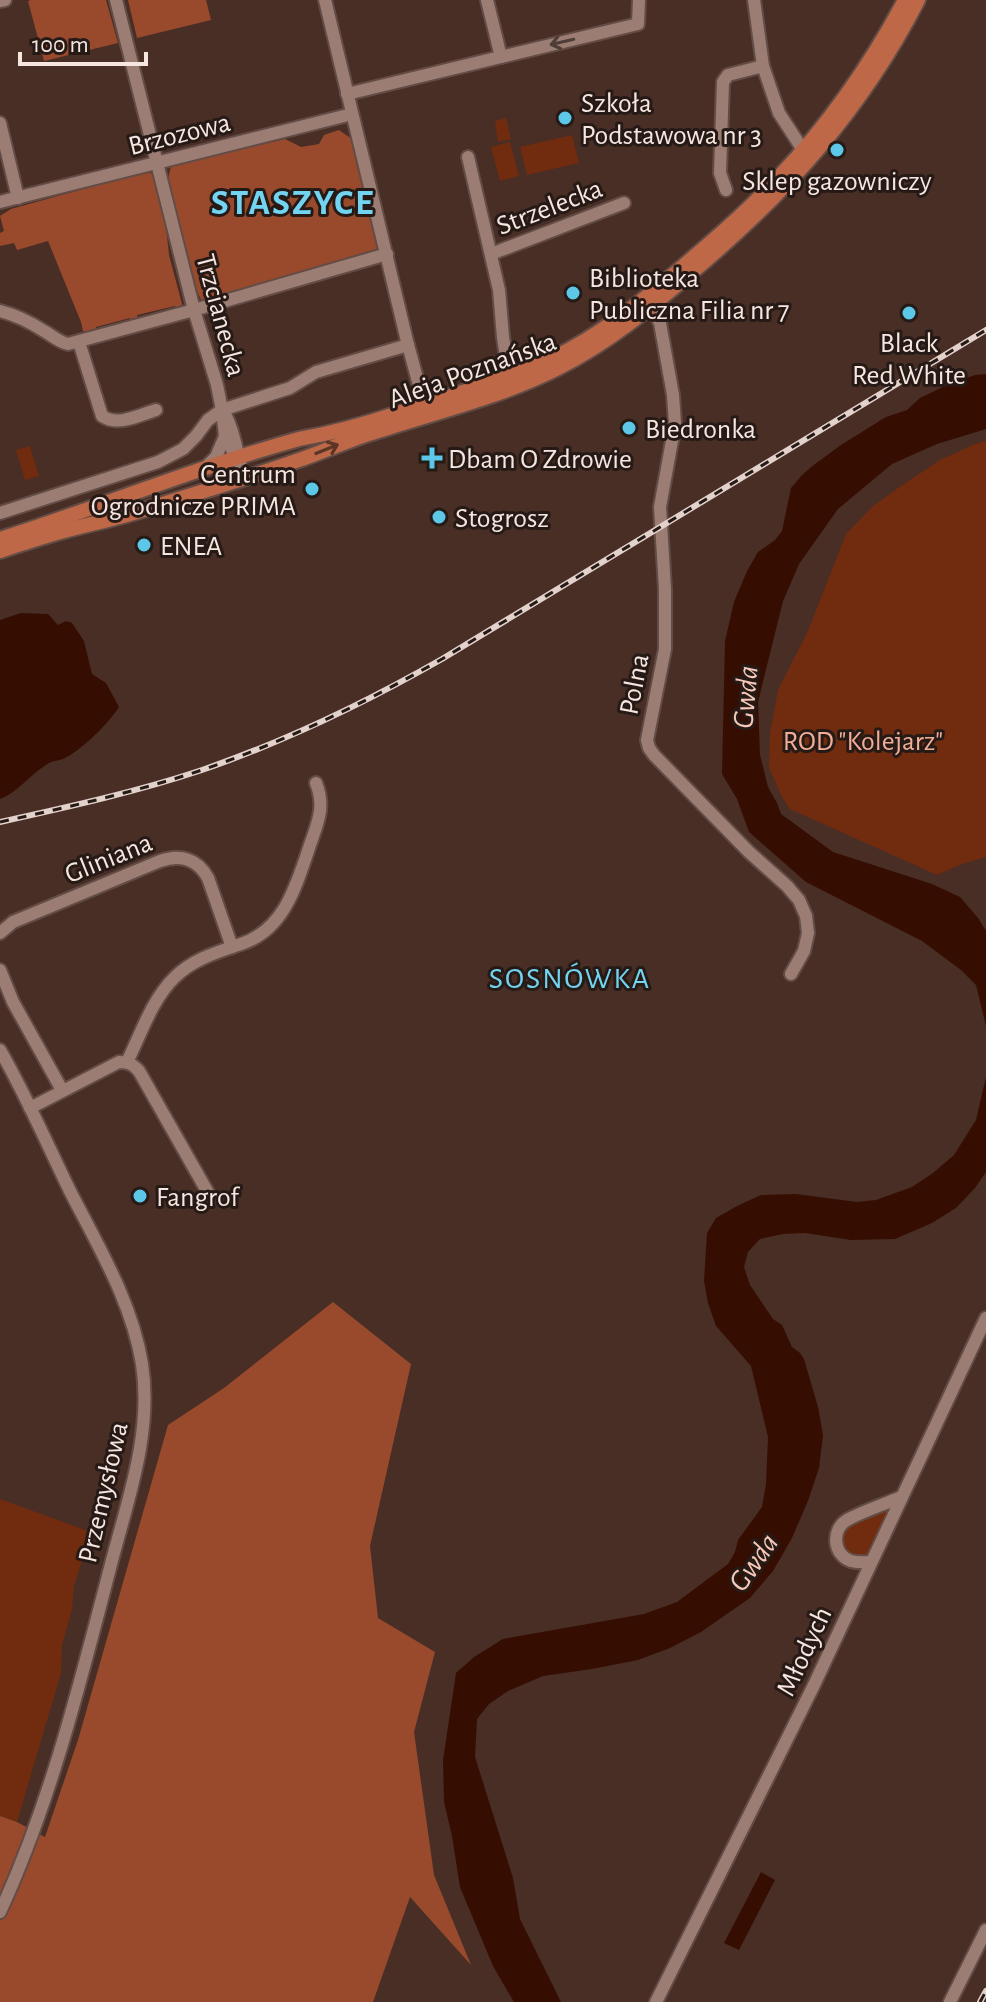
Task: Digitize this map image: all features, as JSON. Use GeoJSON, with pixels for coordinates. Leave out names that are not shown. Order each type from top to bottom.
{"type":"FeatureCollection","features":[{"type":"Feature","properties":{"kind":"main road","name":"Aleja Poznańska"},"geometry":{"type":"LineString","coordinates":[[807,155],[865,69],[905,0]]}},
{"type":"Feature","properties":{"kind":"main road","name":"Aleja Poznańska"},"geometry":{"type":"LineString","coordinates":[[0,551],[298,461],[365,435],[529,381],[586,353],[644,306],[807,155],[864,89],[918,0]]}},
{"type":"Feature","properties":{"kind":"main road","name":"Aleja Poznańska"},"geometry":{"type":"LineString","coordinates":[[0,539],[201,470],[300,439],[351,428],[509,377],[570,350],[644,306]]}},
{"type":"Feature","properties":{"kind":"main road"},"geometry":{"type":"LineString","coordinates":[[150,508],[152,494],[169,481]]}},
{"type":"Feature","properties":{"kind":"street","name":"Trzcianecka"},"geometry":{"type":"LineString","coordinates":[[116,0],[194,310],[244,478]]}},
{"type":"Feature","properties":{"kind":"street"},"geometry":{"type":"LineString","coordinates":[[325,0],[424,404]]}},
{"type":"Feature","properties":{"kind":"street"},"geometry":{"type":"LineString","coordinates":[[487,0],[501,57]]}},
{"type":"Feature","properties":{"kind":"street"},"geometry":{"type":"LineString","coordinates":[[347,94],[638,24],[639,0]]}},
{"type":"Feature","properties":{"kind":"street"},"geometry":{"type":"LineString","coordinates":[[754,0],[763,66],[779,113],[807,155]]}},
{"type":"Feature","properties":{"kind":"street"},"geometry":{"type":"LineString","coordinates":[[726,190],[720,173],[722,83],[728,75],[763,66]]}},
{"type":"Feature","properties":{"kind":"street","name":"Brzozowa"},"geometry":{"type":"LineString","coordinates":[[0,202],[352,114]]}},
{"type":"Feature","properties":{"kind":"street"},"geometry":{"type":"LineString","coordinates":[[0,123],[18,198]]}},
{"type":"Feature","properties":{"kind":"street","name":"Strzelecka"},"geometry":{"type":"LineString","coordinates":[[468,157],[499,290],[509,377]]}},
{"type":"Feature","properties":{"kind":"street","name":"Strzelecka"},"geometry":{"type":"LineString","coordinates":[[491,254],[624,203]]}},
{"type":"Feature","properties":{"kind":"street"},"geometry":{"type":"LineString","coordinates":[[0,311],[17,316],[63,343],[79,342],[387,254]]}},
{"type":"Feature","properties":{"kind":"street","name":"Polna"},"geometry":{"type":"LineString","coordinates":[[644,306],[662,338],[675,424],[660,507],[666,602],[665,649],[647,740],[654,755],[799,900],[807,920],[807,937],[804,951],[791,974]]}},
{"type":"Feature","properties":{"kind":"street"},"geometry":{"type":"LineString","coordinates":[[79,342],[102,416],[119,421],[156,410]]}},
{"type":"Feature","properties":{"kind":"street"},"geometry":{"type":"LineString","coordinates":[[0,513],[166,459],[191,442],[208,420],[222,410],[290,388],[316,372],[408,345]]}},
{"type":"Feature","properties":{"kind":"street"},"geometry":{"type":"LineString","coordinates":[[201,470],[216,457],[229,435],[251,446],[269,449]]}},
{"type":"Feature","properties":{"kind":"street"},"geometry":{"type":"LineString","coordinates":[[30,1108],[111,1066],[127,1062],[159,997],[175,976],[197,960],[253,939],[272,925],[290,900],[321,811],[316,783]]}},
{"type":"Feature","properties":{"kind":"street","name":"Gliniana"},"geometry":{"type":"LineString","coordinates":[[0,933],[13,922],[33,913],[160,861],[179,857],[191,860],[203,869],[232,947]]}},
{"type":"Feature","properties":{"kind":"street"},"geometry":{"type":"LineString","coordinates":[[0,970],[25,1025],[62,1090]]}},
{"type":"Feature","properties":{"kind":"street","name":"Przemysłowa"},"geometry":{"type":"LineString","coordinates":[[0,1050],[105,1261],[129,1316],[143,1374],[144,1420],[138,1464],[83,1670],[31,1838],[0,1912]]}},
{"type":"Feature","properties":{"kind":"street"},"geometry":{"type":"LineString","coordinates":[[127,1062],[139,1071],[211,1198]]}},
{"type":"Feature","properties":{"kind":"street","name":"Młodych"},"geometry":{"type":"LineString","coordinates":[[656,2002],[801,1711],[986,1318]]}},
{"type":"Feature","properties":{"kind":"street"},"geometry":{"type":"LineString","coordinates":[[871,1562],[853,1562],[844,1558],[837,1546],[838,1531],[848,1520],[901,1497]]}},
{"type":"Feature","properties":{"kind":"street"},"geometry":{"type":"LineString","coordinates":[[950,2002],[986,1930]]}},
{"type":"Feature","properties":{"kind":"green space"},"geometry":{"type":"Polygon","coordinates":[[[506,118],[511,139],[498,142],[495,121],[506,118]]]}},
{"type":"Feature","properties":{"kind":"green space"},"geometry":{"type":"Polygon","coordinates":[[[572,135],[579,163],[527,175],[520,147],[572,135]]]}},
{"type":"Feature","properties":{"kind":"green space"},"geometry":{"type":"Polygon","coordinates":[[[510,142],[519,176],[500,181],[491,147],[510,142]]]}},
{"type":"Feature","properties":{"kind":"green space","name":"ROD \"Kolejarz\""},"geometry":{"type":"Polygon","coordinates":[[[986,441],[986,857],[937,875],[790,809],[769,768],[770,733],[778,690],[808,631],[846,534],[872,507],[940,460],[986,441]]]}},
{"type":"Feature","properties":{"kind":"green space"},"geometry":{"type":"Polygon","coordinates":[[[30,446],[39,476],[25,480],[16,450],[30,446]]]}},
{"type":"Feature","properties":{"kind":"green space"},"geometry":{"type":"Polygon","coordinates":[[[0,1499],[91,1532],[74,1586],[72,1609],[62,1645],[61,1673],[17,1822],[0,1816],[0,1499]]]}},
{"type":"Feature","properties":{"kind":"green space"},"geometry":{"type":"Polygon","coordinates":[[[886,1508],[889,1512],[870,1553],[865,1558],[857,1558],[844,1551],[841,1539],[847,1525],[863,1517],[869,1519],[886,1508]]]}},
{"type":"Feature","properties":{"kind":"shaded area"},"geometry":{"type":"Polygon","coordinates":[[[106,0],[118,43],[44,61],[28,1],[106,0]]]}},
{"type":"Feature","properties":{"kind":"shaded area"},"geometry":{"type":"Polygon","coordinates":[[[128,0],[206,0],[211,20],[137,38],[128,0]]]}},
{"type":"Feature","properties":{"kind":"shaded area"},"geometry":{"type":"Polygon","coordinates":[[[339,130],[352,139],[380,246],[377,253],[202,301],[195,288],[167,183],[171,166],[285,139],[301,147],[319,144],[324,135],[339,130]]]}},
{"type":"Feature","properties":{"kind":"shaded area"},"geometry":{"type":"Polygon","coordinates":[[[148,171],[153,175],[166,227],[181,307],[137,315],[138,320],[132,321],[130,318],[96,327],[91,334],[83,331],[48,241],[17,250],[14,243],[0,246],[0,233],[4,231],[0,216],[11,209],[148,171]]]}},
{"type":"Feature","properties":{"kind":"shaded area"},"geometry":{"type":"Polygon","coordinates":[[[333,1302],[411,1364],[370,1546],[378,1618],[435,1652],[414,1732],[434,1875],[471,1965],[410,1897],[373,2002],[0,2002],[0,1816],[45,1837],[78,1740],[168,1425],[224,1388],[333,1302]]]}},
{"type":"Feature","properties":{"kind":"water","name":"Gwda"},"geometry":{"type":"Polygon","coordinates":[[[986,374],[986,429],[937,444],[892,464],[838,509],[799,564],[783,601],[758,702],[760,755],[768,787],[781,814],[833,852],[932,884],[960,897],[978,918],[986,931],[986,1026],[976,985],[961,970],[922,941],[806,882],[749,832],[737,799],[722,774],[725,641],[734,602],[758,552],[782,531],[791,488],[815,464],[886,417],[907,410],[920,398],[947,385],[986,374]]]}},
{"type":"Feature","properties":{"kind":"water"},"geometry":{"type":"Polygon","coordinates":[[[21,613],[48,614],[58,625],[66,621],[72,623],[84,641],[92,674],[106,683],[119,707],[78,750],[44,766],[0,799],[0,620],[21,613]]]}},
{"type":"Feature","properties":{"kind":"water","name":"Gwda"},"geometry":{"type":"Polygon","coordinates":[[[986,1077],[986,1172],[956,1208],[932,1223],[895,1239],[851,1240],[805,1233],[783,1234],[760,1239],[748,1252],[744,1267],[750,1285],[773,1319],[782,1325],[792,1347],[804,1359],[823,1435],[819,1468],[808,1501],[773,1571],[750,1598],[701,1632],[670,1648],[638,1660],[543,1676],[508,1691],[489,1704],[477,1719],[475,1757],[513,1878],[520,1919],[561,2002],[514,2002],[493,1966],[460,1887],[444,1802],[443,1760],[456,1673],[474,1657],[503,1639],[644,1614],[677,1602],[728,1564],[738,1540],[762,1507],[768,1437],[751,1366],[716,1326],[708,1303],[704,1281],[707,1233],[716,1218],[761,1195],[796,1194],[857,1202],[876,1200],[912,1187],[954,1155],[976,1120],[986,1077]]]}},
{"type":"Feature","properties":{"kind":"water"},"geometry":{"type":"Polygon","coordinates":[[[761,1872],[775,1880],[739,1950],[724,1943],[761,1872]]]}},
{"type":"Feature","properties":{"kind":"railway"},"geometry":{"type":"LineString","coordinates":[[0,822],[127,792],[202,770],[295,734],[354,706],[442,659],[986,330]]}},
{"type":"Feature","properties":{"kind":"railway"},"geometry":{"type":"LineString","coordinates":[[980,2002],[986,1991]]}},
{"type":"Feature","properties":{"kind":"place","name":"Szkoła Podstawowa nr 3"},"geometry":{"type":"Point","coordinates":[565,118]}},
{"type":"Feature","properties":{"kind":"place","name":"Sklep gazowniczy"},"geometry":{"type":"Point","coordinates":[837,150]}},
{"type":"Feature","properties":{"kind":"place","name":"Biblioteka Publiczna Filia nr 7"},"geometry":{"type":"Point","coordinates":[573,293]}},
{"type":"Feature","properties":{"kind":"place","name":"Black Red White"},"geometry":{"type":"Point","coordinates":[909,313]}},
{"type":"Feature","properties":{"kind":"place","name":"Biedronka"},"geometry":{"type":"Point","coordinates":[629,428]}},
{"type":"Feature","properties":{"kind":"place","name":"Dbam O Zdrowie"},"geometry":{"type":"Point","coordinates":[432,458]}},
{"type":"Feature","properties":{"kind":"place","name":"Centrum Ogrodnicze PRIMA"},"geometry":{"type":"Point","coordinates":[312,489]}},
{"type":"Feature","properties":{"kind":"place","name":"Stogrosz"},"geometry":{"type":"Point","coordinates":[439,517]}},
{"type":"Feature","properties":{"kind":"place","name":"ENEA"},"geometry":{"type":"Point","coordinates":[144,545]}},
{"type":"Feature","properties":{"kind":"place","name":"Fangrof"},"geometry":{"type":"Point","coordinates":[140,1196]}},
{"type":"Feature","properties":{"kind":"district","name":"STASZYCE"},"geometry":{"type":"Point","coordinates":[293,201]}},
{"type":"Feature","properties":{"kind":"district","name":"SOSNÓWKA"},"geometry":{"type":"Point","coordinates":[570,978]}}]}
